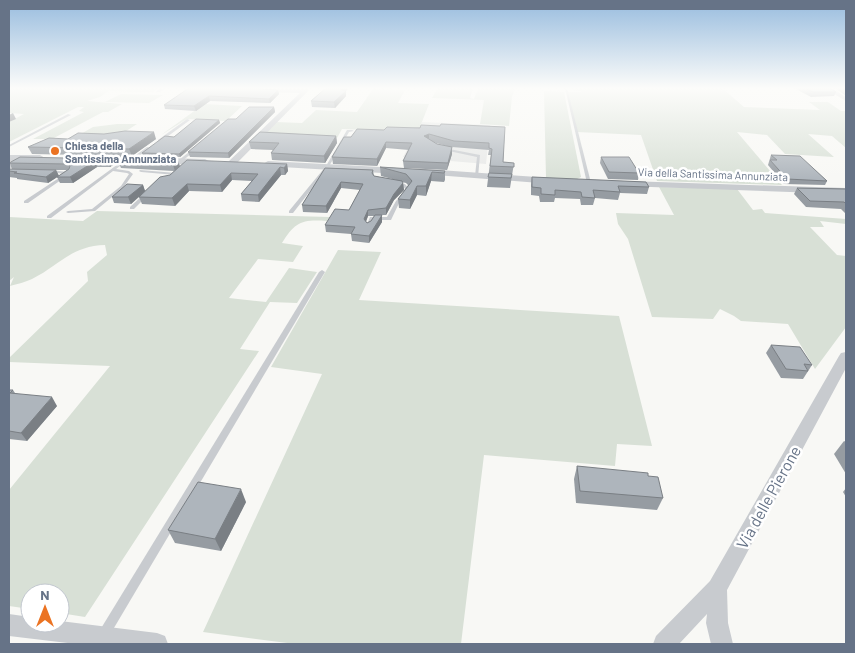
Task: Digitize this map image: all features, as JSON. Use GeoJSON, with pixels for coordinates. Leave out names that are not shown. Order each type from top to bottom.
{"type":"FeatureCollection","features":[{"type":"Feature","properties":{"kind":"street"},"geometry":{"type":"LineString","coordinates":[[224,162],[274,118]]}},
{"type":"Feature","properties":{"kind":"street"},"geometry":{"type":"LineString","coordinates":[[9,158],[46,158]]}},
{"type":"Feature","properties":{"kind":"street"},"geometry":{"type":"LineString","coordinates":[[76,159],[224,162],[327,167],[378,174],[414,172],[560,181]]}},
{"type":"Feature","properties":{"kind":"street","name":"Via della Santissima Annunziata"},"geometry":{"type":"LineString","coordinates":[[616,184],[846,191]]}},
{"type":"Feature","properties":{"kind":"street","name":"Via delle Pierone"},"geometry":{"type":"LineString","coordinates":[[722,644],[716,623],[717,588],[846,356]]}},
{"type":"Feature","properties":{"kind":"street"},"geometry":{"type":"LineString","coordinates":[[664,644],[717,588]]}},
{"type":"Feature","properties":{"kind":"street"},"geometry":{"type":"LineString","coordinates":[[9,625],[157,644]]}},
{"type":"Feature","properties":{"kind":"lane"},"geometry":{"type":"LineString","coordinates":[[9,146],[62,118]]}},
{"type":"Feature","properties":{"kind":"lane"},"geometry":{"type":"LineString","coordinates":[[573,118],[588,183]]}},
{"type":"Feature","properties":{"kind":"lane"},"geometry":{"type":"LineString","coordinates":[[157,142],[188,120]]}},
{"type":"Feature","properties":{"kind":"lane"},"geometry":{"type":"LineString","coordinates":[[291,212],[327,167],[341,146],[342,140],[348,131],[352,131]]}},
{"type":"Feature","properties":{"kind":"lane"},"geometry":{"type":"LineString","coordinates":[[180,161],[200,144]]}},
{"type":"Feature","properties":{"kind":"lane"},"geometry":{"type":"LineString","coordinates":[[49,217],[113,170],[149,148]]}},
{"type":"Feature","properties":{"kind":"lane"},"geometry":{"type":"LineString","coordinates":[[440,148],[479,156],[477,176]]}},
{"type":"Feature","properties":{"kind":"lane"},"geometry":{"type":"LineString","coordinates":[[9,168],[26,158]]}},
{"type":"Feature","properties":{"kind":"lane"},"geometry":{"type":"LineString","coordinates":[[170,180],[191,161]]}},
{"type":"Feature","properties":{"kind":"lane"},"geometry":{"type":"LineString","coordinates":[[68,212],[93,210],[122,187],[131,174],[113,170]]}},
{"type":"Feature","properties":{"kind":"lane"},"geometry":{"type":"LineString","coordinates":[[141,171],[176,174]]}},
{"type":"Feature","properties":{"kind":"lane"},"geometry":{"type":"LineString","coordinates":[[9,172],[17,173]]}},
{"type":"Feature","properties":{"kind":"lane"},"geometry":{"type":"LineString","coordinates":[[26,202],[69,173],[45,172]]}},
{"type":"Feature","properties":{"kind":"lane"},"geometry":{"type":"LineString","coordinates":[[368,227],[372,218],[390,219],[398,201],[408,190],[404,185],[392,182]]}},
{"type":"Feature","properties":{"kind":"lane"},"geometry":{"type":"LineString","coordinates":[[132,208],[152,190]]}},
{"type":"Feature","properties":{"kind":"lane"},"geometry":{"type":"LineString","coordinates":[[102,637],[322,272]]}},
{"type":"Feature","properties":{"kind":"shaded area"},"geometry":{"type":"Polygon","coordinates":[[[16,118],[55,118],[9,142],[9,122],[16,118]]]}},
{"type":"Feature","properties":{"kind":"shaded area"},"geometry":{"type":"Polygon","coordinates":[[[72,118],[91,118],[52,139],[33,139],[72,118]]]}},
{"type":"Feature","properties":{"kind":"shaded area"},"geometry":{"type":"Polygon","coordinates":[[[184,118],[229,118],[226,121],[187,119],[161,135],[184,118]]]}},
{"type":"Feature","properties":{"kind":"shaded area"},"geometry":{"type":"Polygon","coordinates":[[[307,118],[423,118],[418,132],[342,129],[337,138],[263,134],[276,122],[302,123],[307,118]]]}},
{"type":"Feature","properties":{"kind":"shaded area"},"geometry":{"type":"Polygon","coordinates":[[[481,118],[510,118],[509,126],[480,124],[481,118]]]}},
{"type":"Feature","properties":{"kind":"shaded area"},"geometry":{"type":"Polygon","coordinates":[[[545,118],[569,118],[581,177],[575,180],[546,178],[545,118]]]}},
{"type":"Feature","properties":{"kind":"shaded area"},"geometry":{"type":"Polygon","coordinates":[[[574,118],[846,118],[846,148],[832,136],[808,134],[834,157],[785,154],[767,135],[737,132],[782,185],[657,181],[641,135],[577,132],[574,118]]]}},
{"type":"Feature","properties":{"kind":"shaded area"},"geometry":{"type":"Polygon","coordinates":[[[422,122],[490,125],[486,164],[403,157],[422,122]]]}},
{"type":"Feature","properties":{"kind":"shaded area"},"geometry":{"type":"Polygon","coordinates":[[[137,124],[117,137],[72,139],[93,127],[137,124]]]}},
{"type":"Feature","properties":{"kind":"shaded area"},"geometry":{"type":"Polygon","coordinates":[[[659,187],[737,189],[753,210],[762,209],[765,213],[846,219],[846,224],[820,221],[824,227],[810,227],[837,255],[846,256],[846,327],[815,369],[788,324],[741,321],[720,309],[713,319],[652,317],[628,239],[618,224],[616,213],[674,215],[659,187]]]}},
{"type":"Feature","properties":{"kind":"shaded area"},"geometry":{"type":"Polygon","coordinates":[[[97,211],[330,217],[327,221],[311,221],[295,226],[282,243],[303,246],[293,262],[258,259],[229,298],[266,302],[289,268],[317,272],[297,303],[270,302],[240,349],[259,351],[85,617],[70,615],[70,583],[20,583],[20,608],[9,606],[9,490],[110,366],[9,362],[9,358],[88,281],[87,272],[107,255],[105,245],[83,249],[66,257],[42,274],[10,286],[14,277],[9,281],[9,217],[83,221],[97,211]]]}},
{"type":"Feature","properties":{"kind":"shaded area"},"geometry":{"type":"Polygon","coordinates":[[[338,250],[381,252],[359,300],[619,316],[652,446],[617,444],[615,466],[484,455],[461,644],[295,644],[203,632],[322,374],[271,367],[338,250]]]}},
{"type":"Feature","properties":{"kind":"building"},"geometry":{"type":"Polygon","coordinates":[[[263,118],[228,153],[188,152],[228,119],[263,118]]]}},
{"type":"Feature","properties":{"kind":"building"},"geometry":{"type":"Polygon","coordinates":[[[196,119],[219,120],[179,154],[142,153],[165,136],[174,137],[196,119]]]}},
{"type":"Feature","properties":{"kind":"building"},"geometry":{"type":"Polygon","coordinates":[[[441,124],[505,127],[503,162],[514,163],[514,167],[490,166],[492,149],[489,148],[489,143],[454,141],[429,134],[424,136],[437,144],[452,147],[448,163],[403,161],[412,143],[386,142],[377,159],[332,157],[344,137],[351,137],[357,129],[384,130],[387,127],[420,128],[421,125],[440,126],[441,124]]]}},
{"type":"Feature","properties":{"kind":"building"},"geometry":{"type":"Polygon","coordinates":[[[125,131],[154,132],[129,149],[28,147],[49,138],[68,139],[78,133],[104,134],[125,131]]]}},
{"type":"Feature","properties":{"kind":"building"},"geometry":{"type":"Polygon","coordinates":[[[260,132],[336,136],[324,156],[271,153],[279,143],[249,142],[260,132]]]}},
{"type":"Feature","properties":{"kind":"building"},"geometry":{"type":"Polygon","coordinates":[[[771,155],[800,156],[827,181],[787,179],[770,160],[777,160],[771,155]]]}},
{"type":"Feature","properties":{"kind":"building"},"geometry":{"type":"Polygon","coordinates":[[[120,156],[177,158],[172,162],[117,159],[120,156]]]}},
{"type":"Feature","properties":{"kind":"building"},"geometry":{"type":"Polygon","coordinates":[[[20,157],[111,159],[108,162],[95,161],[70,177],[57,177],[69,169],[70,166],[66,164],[9,163],[20,157]]]}},
{"type":"Feature","properties":{"kind":"building"},"geometry":{"type":"Polygon","coordinates":[[[601,157],[629,157],[639,173],[609,172],[601,157]]]}},
{"type":"Feature","properties":{"kind":"building"},"geometry":{"type":"Polygon","coordinates":[[[187,160],[287,164],[284,168],[280,167],[258,195],[241,194],[258,174],[231,173],[220,185],[187,184],[172,198],[139,197],[160,177],[170,175],[187,160]]]}},
{"type":"Feature","properties":{"kind":"building"},"geometry":{"type":"Polygon","coordinates":[[[380,167],[445,171],[444,173],[432,172],[426,186],[417,186],[410,200],[398,199],[412,181],[406,174],[380,167]]]}},
{"type":"Feature","properties":{"kind":"building"},"geometry":{"type":"Polygon","coordinates":[[[325,168],[373,170],[374,176],[402,181],[403,183],[386,208],[368,210],[364,219],[367,223],[375,215],[382,215],[369,236],[351,234],[355,227],[325,225],[335,209],[349,210],[363,184],[341,182],[326,206],[302,205],[325,168]]]}},
{"type":"Feature","properties":{"kind":"building"},"geometry":{"type":"Polygon","coordinates":[[[9,169],[56,170],[46,177],[14,173],[17,172],[9,171],[9,169]]]}},
{"type":"Feature","properties":{"kind":"building"},"geometry":{"type":"Polygon","coordinates":[[[489,173],[512,174],[511,178],[488,177],[489,173]]]}},
{"type":"Feature","properties":{"kind":"building"},"geometry":{"type":"Polygon","coordinates":[[[532,177],[646,182],[649,187],[618,186],[620,192],[593,190],[595,198],[582,197],[581,192],[555,190],[555,195],[541,194],[541,188],[532,187],[532,177]]]}},
{"type":"Feature","properties":{"kind":"building"},"geometry":{"type":"Polygon","coordinates":[[[127,184],[143,185],[128,197],[112,197],[127,184]]]}},
{"type":"Feature","properties":{"kind":"building"},"geometry":{"type":"Polygon","coordinates":[[[797,188],[846,189],[846,204],[844,202],[810,201],[797,188]]]}},
{"type":"Feature","properties":{"kind":"building"},"geometry":{"type":"Polygon","coordinates":[[[771,345],[800,347],[812,365],[804,364],[808,371],[786,369],[771,345]]]}},
{"type":"Feature","properties":{"kind":"building"},"geometry":{"type":"Polygon","coordinates":[[[9,390],[13,390],[10,393],[52,397],[21,433],[9,431],[9,390]]]}},
{"type":"Feature","properties":{"kind":"building"},"geometry":{"type":"Polygon","coordinates":[[[577,466],[648,473],[648,476],[658,477],[663,498],[580,491],[577,466]]]}},
{"type":"Feature","properties":{"kind":"building"},"geometry":{"type":"Polygon","coordinates":[[[198,482],[241,489],[215,539],[168,530],[198,482]]]}},
{"type":"Feature","properties":{"kind":"place","name":"Chiesa della Santissima Annunziata"},"geometry":{"type":"Point","coordinates":[55,151]}}]}
